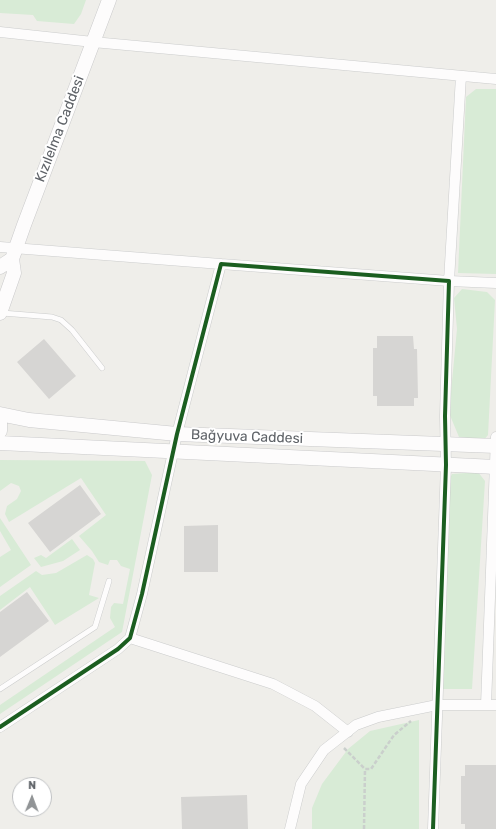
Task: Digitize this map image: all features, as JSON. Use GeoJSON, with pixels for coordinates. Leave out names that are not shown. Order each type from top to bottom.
{"type":"FeatureCollection","features":[{"type":"Feature","properties":{"kind":"street","name":"Kızılelma Caddesi"},"geometry":{"type":"LineString","coordinates":[[0,313],[14,273],[14,253],[109,0]]}},
{"type":"Feature","properties":{"kind":"street"},"geometry":{"type":"LineString","coordinates":[[0,32],[496,79]]}},
{"type":"Feature","properties":{"kind":"street"},"geometry":{"type":"LineString","coordinates":[[433,829],[446,465],[449,281],[461,76]]}},
{"type":"Feature","properties":{"kind":"street"},"geometry":{"type":"LineString","coordinates":[[0,247],[14,253],[221,264],[449,281],[496,283]]}},
{"type":"Feature","properties":{"kind":"street"},"geometry":{"type":"LineString","coordinates":[[0,268],[14,253]]}},
{"type":"Feature","properties":{"kind":"street"},"geometry":{"type":"LineString","coordinates":[[0,726],[118,650],[130,638],[142,594],[173,450],[221,264]]}},
{"type":"Feature","properties":{"kind":"street"},"geometry":{"type":"LineString","coordinates":[[0,414],[0,431]]}},
{"type":"Feature","properties":{"kind":"street","name":"Bağyuva Caddesi"},"geometry":{"type":"LineString","coordinates":[[0,414],[28,420],[177,434],[446,444],[496,443]]}},
{"type":"Feature","properties":{"kind":"street","name":"Bağyuva Caddesi"},"geometry":{"type":"LineString","coordinates":[[0,443],[173,450],[495,467]]}},
{"type":"Feature","properties":{"kind":"street"},"geometry":{"type":"LineString","coordinates":[[290,829],[301,784],[324,750],[356,725],[378,717],[437,704],[491,704],[496,443]]}},
{"type":"Feature","properties":{"kind":"street"},"geometry":{"type":"LineString","coordinates":[[130,638],[273,684],[315,706],[348,732]]}},
{"type":"Feature","properties":{"kind":"lane"},"geometry":{"type":"LineString","coordinates":[[0,313],[52,317],[61,320],[72,330],[102,368]]}},
{"type":"Feature","properties":{"kind":"lane"},"geometry":{"type":"LineString","coordinates":[[0,689],[95,627],[109,581]]}},
{"type":"Feature","properties":{"kind":"path"},"geometry":{"type":"LineString","coordinates":[[365,769],[371,769],[394,735],[410,724],[418,709]]}},
{"type":"Feature","properties":{"kind":"path"},"geometry":{"type":"LineString","coordinates":[[337,740],[365,769],[364,829]]}},
{"type":"Feature","properties":{"kind":"green space"},"geometry":{"type":"Polygon","coordinates":[[[0,0],[86,0],[81,14],[74,24],[37,21],[33,15],[0,13],[0,0]]]}},
{"type":"Feature","properties":{"kind":"green space"},"geometry":{"type":"Polygon","coordinates":[[[476,89],[496,89],[496,274],[458,273],[466,97],[476,89]]]}},
{"type":"Feature","properties":{"kind":"green space"},"geometry":{"type":"Polygon","coordinates":[[[462,289],[487,292],[495,300],[488,435],[483,441],[459,437],[449,413],[457,329],[454,298],[462,289]]]}},
{"type":"Feature","properties":{"kind":"green space"},"geometry":{"type":"Polygon","coordinates":[[[0,460],[145,461],[152,475],[122,632],[0,714],[0,705],[115,627],[110,618],[111,607],[114,603],[123,604],[130,569],[121,566],[117,560],[110,560],[108,565],[99,562],[79,536],[106,515],[81,478],[9,522],[5,514],[7,506],[17,499],[21,491],[19,486],[11,483],[0,491],[0,460]]]}},
{"type":"Feature","properties":{"kind":"green space"},"geometry":{"type":"Polygon","coordinates":[[[478,472],[485,481],[472,689],[441,689],[447,484],[452,474],[478,472]]]}},
{"type":"Feature","properties":{"kind":"green space"},"geometry":{"type":"Polygon","coordinates":[[[0,518],[31,565],[0,587],[0,557],[11,550],[0,531],[0,518]]]}},
{"type":"Feature","properties":{"kind":"green space"},"geometry":{"type":"Polygon","coordinates":[[[72,539],[80,550],[63,561],[41,567],[34,558],[41,555],[46,558],[72,539]]]}},
{"type":"Feature","properties":{"kind":"green space"},"geometry":{"type":"Polygon","coordinates":[[[87,555],[93,559],[95,563],[89,595],[99,598],[55,625],[30,587],[0,610],[0,596],[36,571],[42,575],[56,573],[87,555]]]}},
{"type":"Feature","properties":{"kind":"green space"},"geometry":{"type":"Polygon","coordinates":[[[419,720],[419,829],[312,829],[312,808],[322,784],[348,749],[370,731],[419,720]]]}},
{"type":"Feature","properties":{"kind":"building"},"geometry":{"type":"Polygon","coordinates":[[[377,336],[413,336],[414,349],[417,349],[418,398],[414,398],[414,406],[377,406],[377,396],[373,396],[373,348],[377,348],[377,336]]]}},
{"type":"Feature","properties":{"kind":"building"},"geometry":{"type":"Polygon","coordinates":[[[44,339],[76,376],[49,399],[17,362],[44,339]]]}},
{"type":"Feature","properties":{"kind":"building"},"geometry":{"type":"Polygon","coordinates":[[[80,485],[101,514],[50,552],[28,523],[80,485]]]}},
{"type":"Feature","properties":{"kind":"building"},"geometry":{"type":"Polygon","coordinates":[[[218,525],[218,572],[184,572],[184,526],[218,525]]]}},
{"type":"Feature","properties":{"kind":"building"},"geometry":{"type":"Polygon","coordinates":[[[27,592],[49,621],[0,657],[0,612],[27,592]]]}},
{"type":"Feature","properties":{"kind":"building"},"geometry":{"type":"Polygon","coordinates":[[[465,765],[496,765],[496,829],[465,829],[465,824],[461,824],[461,776],[465,776],[465,765]]]}},
{"type":"Feature","properties":{"kind":"building"},"geometry":{"type":"Polygon","coordinates":[[[247,795],[248,829],[182,829],[181,797],[247,795]]]}},
{"type":"Feature","properties":{"kind":"cycle path"},"geometry":{"type":"LineString","coordinates":[[0,727],[118,649],[130,638],[142,594],[177,434],[221,264],[449,281],[445,416],[446,465],[433,829]]}}]}
